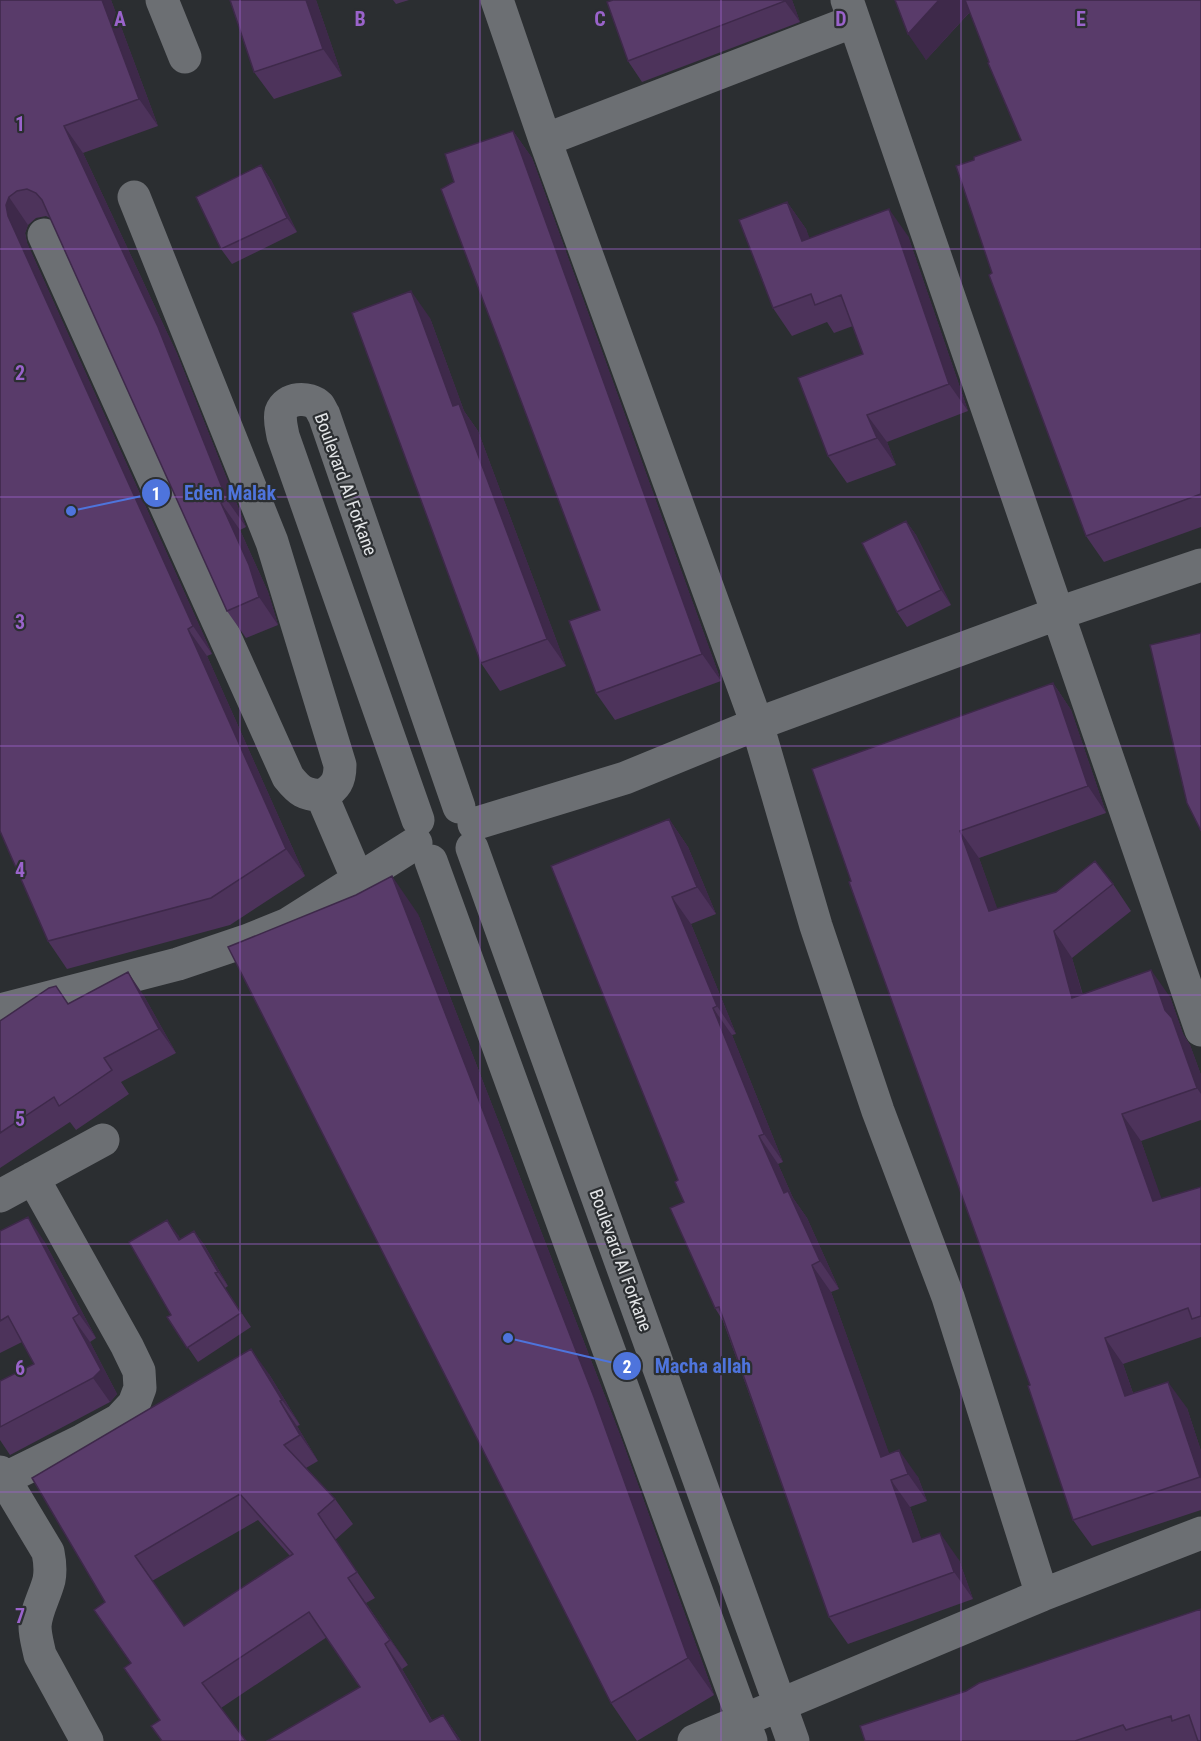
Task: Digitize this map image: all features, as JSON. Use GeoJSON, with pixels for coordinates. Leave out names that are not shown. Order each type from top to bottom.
{"type":"FeatureCollection","features":[{"type":"Feature","properties":{"kind":"street"},"geometry":{"type":"LineString","coordinates":[[162,0],[184,57]]}},
{"type":"Feature","properties":{"kind":"street"},"geometry":{"type":"LineString","coordinates":[[497,0],[545,140],[757,724],[816,926],[878,1111],[948,1297],[1042,1595]]}},
{"type":"Feature","properties":{"kind":"street"},"geometry":{"type":"LineString","coordinates":[[545,140],[851,10],[1201,1030]]}},
{"type":"Feature","properties":{"kind":"street"},"geometry":{"type":"LineString","coordinates":[[44,235],[288,777],[296,788],[305,794],[322,796],[332,790],[340,779],[340,765],[272,542],[134,197]]}},
{"type":"Feature","properties":{"kind":"street","name":"Boulevard Al Forkane"},"geometry":{"type":"LineString","coordinates":[[747,1730],[422,842],[283,436],[280,415],[282,408],[292,401],[309,400],[319,406],[324,415],[793,1741]]}},
{"type":"Feature","properties":{"kind":"street"},"geometry":{"type":"LineString","coordinates":[[469,826],[625,778],[757,724],[1059,613],[1201,565]]}},
{"type":"Feature","properties":{"kind":"street"},"geometry":{"type":"LineString","coordinates":[[322,796],[358,880]]}},
{"type":"Feature","properties":{"kind":"street"},"geometry":{"type":"LineString","coordinates":[[447,803],[469,826],[465,857],[455,863],[443,865],[422,842],[425,810],[435,805],[447,803]]}},
{"type":"Feature","properties":{"kind":"street"},"geometry":{"type":"LineString","coordinates":[[0,1010],[178,964],[246,941],[288,924],[422,842]]}},
{"type":"Feature","properties":{"kind":"street"},"geometry":{"type":"LineString","coordinates":[[0,1196],[103,1140]]}},
{"type":"Feature","properties":{"kind":"street"},"geometry":{"type":"LineString","coordinates":[[33,1178],[139,1371],[140,1388],[134,1404],[119,1420],[83,1440],[2,1476],[42,1538],[48,1552],[51,1567],[35,1624],[36,1640],[48,1669],[87,1741]]}},
{"type":"Feature","properties":{"kind":"street"},"geometry":{"type":"LineString","coordinates":[[694,1741],[747,1730],[780,1704],[1042,1595],[1201,1533]]}},
{"type":"Feature","properties":{"kind":"building"},"geometry":{"type":"Polygon","coordinates":[[[0,0],[102,0],[139,99],[64,126],[158,327],[227,500],[221,503],[249,565],[259,597],[227,611],[42,200],[36,193],[27,189],[17,191],[9,197],[6,205],[8,216],[193,626],[188,629],[286,849],[211,898],[48,941],[0,831],[0,0]]]}},
{"type":"Feature","properties":{"kind":"building"},"geometry":{"type":"Polygon","coordinates":[[[230,0],[306,0],[323,49],[254,72],[230,0]]]}},
{"type":"Feature","properties":{"kind":"building"},"geometry":{"type":"Polygon","coordinates":[[[613,0],[785,1],[628,61],[607,2],[613,0]]]}},
{"type":"Feature","properties":{"kind":"building"},"geometry":{"type":"Polygon","coordinates":[[[895,0],[939,0],[908,34],[895,0]]]}},
{"type":"Feature","properties":{"kind":"building"},"geometry":{"type":"Polygon","coordinates":[[[965,0],[1201,0],[1201,494],[1086,536],[989,275],[992,273],[956,166],[1021,140],[988,63],[965,0]]]}},
{"type":"Feature","properties":{"kind":"building"},"geometry":{"type":"Polygon","coordinates":[[[513,131],[702,654],[596,693],[569,621],[600,610],[441,189],[454,182],[445,154],[513,131]]]}},
{"type":"Feature","properties":{"kind":"building"},"geometry":{"type":"Polygon","coordinates":[[[261,165],[287,218],[221,249],[196,197],[261,165]]]}},
{"type":"Feature","properties":{"kind":"building"},"geometry":{"type":"Polygon","coordinates":[[[787,202],[802,241],[889,209],[949,384],[867,415],[877,438],[828,456],[798,378],[863,354],[841,295],[815,305],[811,294],[773,308],[739,220],[787,202]]]}},
{"type":"Feature","properties":{"kind":"building"},"geometry":{"type":"Polygon","coordinates":[[[411,291],[453,406],[459,404],[547,639],[481,663],[352,313],[411,291]]]}},
{"type":"Feature","properties":{"kind":"building"},"geometry":{"type":"Polygon","coordinates":[[[906,521],[941,590],[897,612],[862,543],[906,521]]]}},
{"type":"Feature","properties":{"kind":"building"},"geometry":{"type":"Polygon","coordinates":[[[1201,633],[1201,831],[1187,803],[1150,645],[1201,633]]]}},
{"type":"Feature","properties":{"kind":"building"},"geometry":{"type":"Polygon","coordinates":[[[1053,683],[1088,786],[960,831],[989,911],[1056,892],[1095,861],[1113,884],[1054,931],[1072,998],[1151,970],[1165,1010],[1172,1018],[1197,1088],[1122,1114],[1153,1201],[1201,1187],[1201,1316],[1192,1319],[1188,1308],[1105,1338],[1125,1396],[1168,1382],[1200,1477],[1073,1520],[1028,1386],[1030,1385],[849,882],[851,881],[812,769],[1053,683]]]}},
{"type":"Feature","properties":{"kind":"building"},"geometry":{"type":"Polygon","coordinates":[[[669,819],[697,887],[672,897],[717,1006],[713,1008],[764,1134],[759,1136],[784,1193],[788,1191],[820,1261],[812,1265],[881,1457],[899,1450],[908,1474],[891,1480],[913,1542],[940,1533],[954,1572],[829,1617],[719,1307],[715,1308],[670,1208],[684,1202],[675,1182],[678,1180],[551,866],[669,819]]]}},
{"type":"Feature","properties":{"kind":"building"},"geometry":{"type":"Polygon","coordinates":[[[392,876],[594,1397],[688,1658],[611,1703],[228,947],[356,895],[392,876]]]}},
{"type":"Feature","properties":{"kind":"building"},"geometry":{"type":"Polygon","coordinates":[[[128,972],[159,1029],[104,1058],[112,1070],[59,1106],[54,1097],[0,1133],[0,1021],[49,988],[56,986],[68,1004],[128,972]]]}},
{"type":"Feature","properties":{"kind":"building"},"geometry":{"type":"Polygon","coordinates":[[[28,1217],[79,1314],[73,1318],[101,1370],[93,1378],[0,1427],[0,1381],[34,1364],[8,1316],[0,1321],[0,1231],[28,1217]]]}},
{"type":"Feature","properties":{"kind":"building"},"geometry":{"type":"Polygon","coordinates":[[[167,1220],[179,1240],[194,1231],[218,1272],[215,1273],[241,1313],[187,1348],[167,1317],[171,1315],[129,1242],[167,1220]]]}},
{"type":"Feature","properties":{"kind":"building"},"geometry":{"type":"Polygon","coordinates":[[[251,1349],[300,1435],[284,1445],[335,1499],[318,1514],[357,1572],[348,1578],[390,1640],[385,1644],[430,1722],[443,1715],[459,1741],[267,1741],[360,1687],[309,1612],[202,1683],[246,1741],[162,1741],[151,1726],[160,1720],[124,1668],[131,1663],[94,1610],[105,1602],[32,1478],[251,1349]],[[240,1494],[135,1556],[184,1626],[293,1554],[240,1494]]]}},
{"type":"Feature","properties":{"kind":"building"},"geometry":{"type":"Polygon","coordinates":[[[1201,1609],[1201,1741],[1198,1741],[1189,1715],[1172,1721],[1171,1716],[1126,1730],[1123,1725],[1075,1741],[865,1741],[860,1726],[966,1691],[979,1683],[1201,1609]]]}},
{"type":"Feature","properties":{"kind":"place","name":"Eden Malak"},"geometry":{"type":"Point","coordinates":[71,511]}},
{"type":"Feature","properties":{"kind":"place","name":"Macha allah"},"geometry":{"type":"Point","coordinates":[508,1338]}}]}
